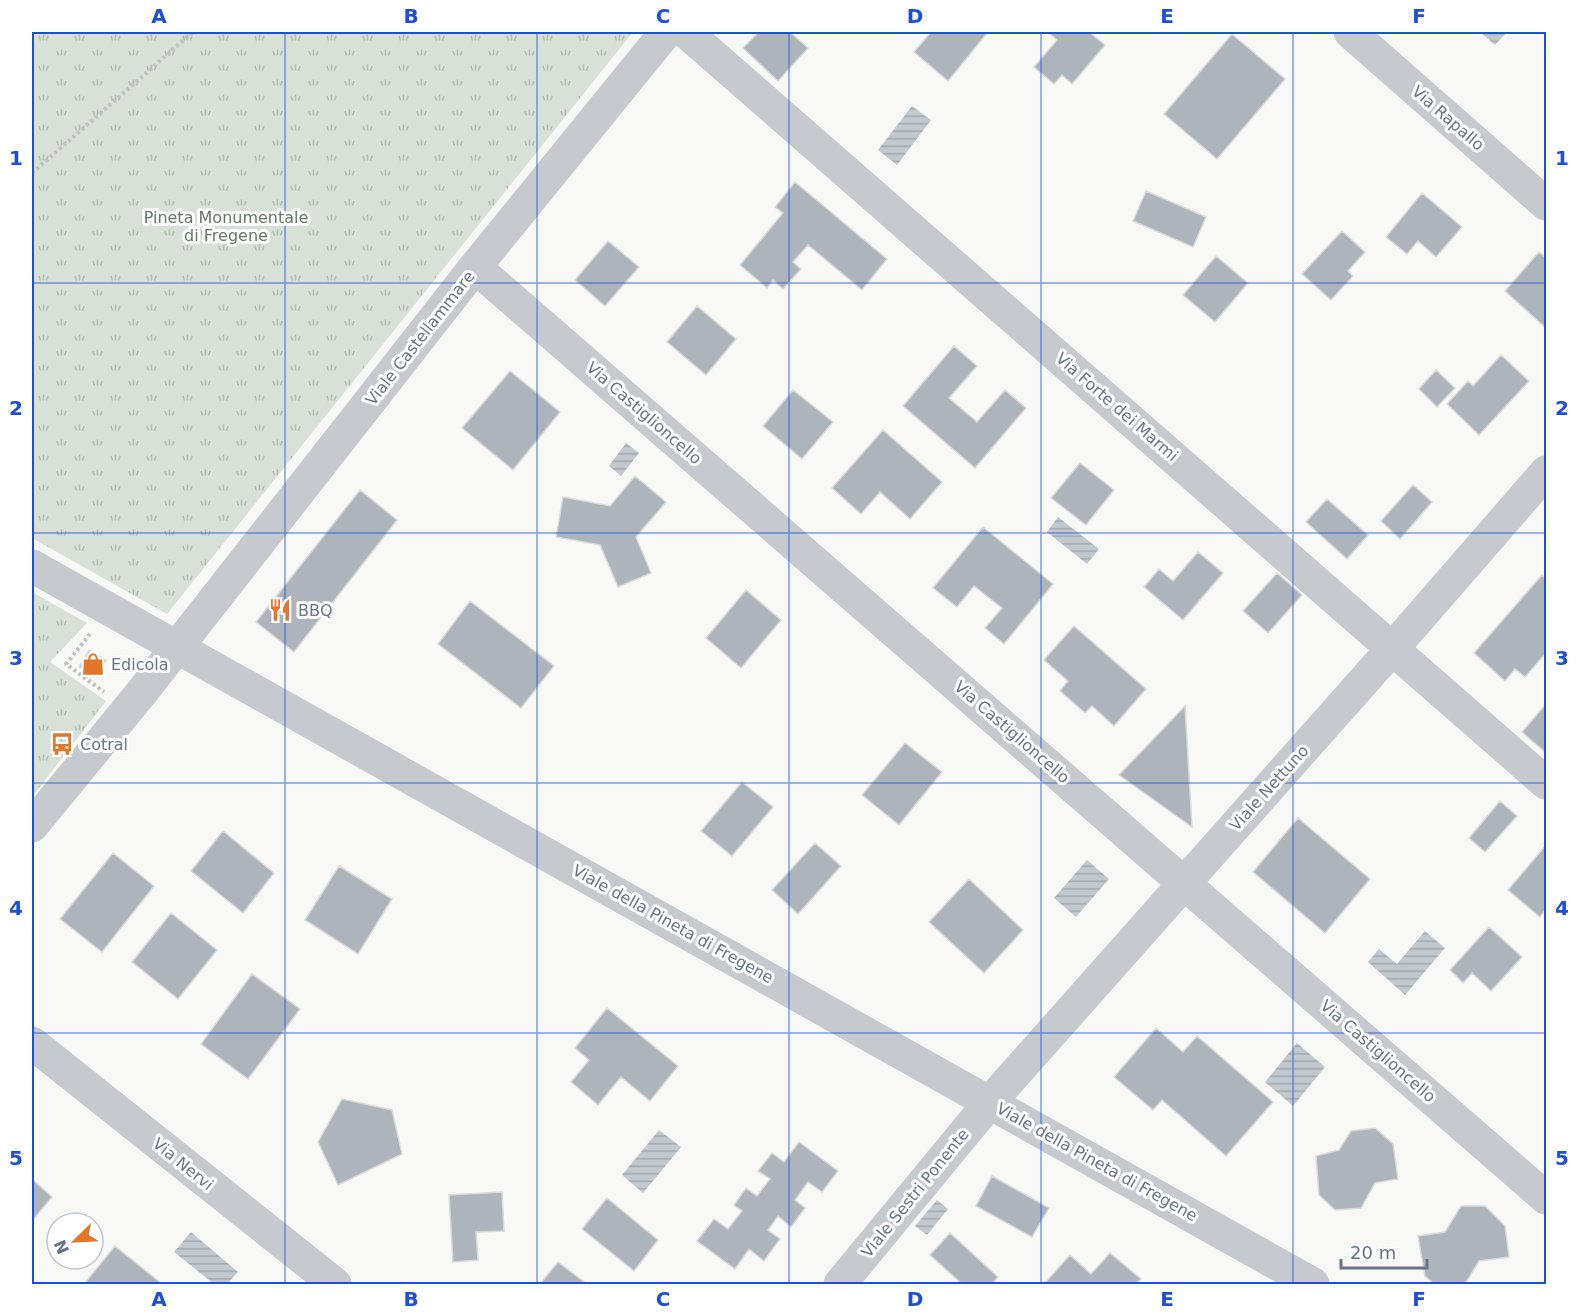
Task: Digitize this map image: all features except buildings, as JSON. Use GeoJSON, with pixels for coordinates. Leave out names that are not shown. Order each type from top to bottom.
{"type":"FeatureCollection","features":[{"type":"Feature","properties":{"kind":"street","name":"Viale Castellammare"},"geometry":{"type":"LineString","coordinates":[[32,826],[177,647],[476,267],[666,32]]}},
{"type":"Feature","properties":{"kind":"street","name":"Via Forte dei Marmi"},"geometry":{"type":"LineString","coordinates":[[686,32],[1546,783]]}},
{"type":"Feature","properties":{"kind":"street","name":"Via Rapallo"},"geometry":{"type":"LineString","coordinates":[[1350,32],[1546,204]]}},
{"type":"Feature","properties":{"kind":"street","name":"Via Castiglioncello"},"geometry":{"type":"LineString","coordinates":[[476,267],[1546,1198]]}},
{"type":"Feature","properties":{"kind":"street","name":"Viale Nettuno"},"geometry":{"type":"LineString","coordinates":[[990,1102],[1546,472]]}},
{"type":"Feature","properties":{"kind":"street","name":"Viale della Pineta di Fregene"},"geometry":{"type":"LineString","coordinates":[[32,566],[1313,1284]]}},
{"type":"Feature","properties":{"kind":"street","name":"Via Nervi"},"geometry":{"type":"LineString","coordinates":[[32,1043],[335,1284]]}},
{"type":"Feature","properties":{"kind":"street","name":"Viale Sestri Ponente"},"geometry":{"type":"LineString","coordinates":[[840,1284],[990,1102]]}},
{"type":"Feature","properties":{"kind":"path"},"geometry":{"type":"LineString","coordinates":[[32,173],[193,32]]}},
{"type":"Feature","properties":{"kind":"path"},"geometry":{"type":"LineString","coordinates":[[109,609],[66,664],[110,696]]}},
{"type":"Feature","properties":{"kind":"green space","name":"Pineta Monumentale di Fregene"},"geometry":{"type":"Polygon","coordinates":[[[32,32],[633,32],[167,614],[32,538],[32,32]]]}},
{"type":"Feature","properties":{"kind":"green space"},"geometry":{"type":"Polygon","coordinates":[[[32,592],[87,623],[50,662],[106,701],[32,797],[32,592]]]}},
{"type":"Feature","properties":{"kind":"shaded area"},"geometry":{"type":"Polygon","coordinates":[[[1480,32],[1507,32],[1495,45],[1480,32]]]}},
{"type":"Feature","properties":{"kind":"shaded area"},"geometry":{"type":"Polygon","coordinates":[[[912,106],[931,120],[897,165],[878,150],[912,106]]]}},
{"type":"Feature","properties":{"kind":"shaded area"},"geometry":{"type":"Polygon","coordinates":[[[626,443],[639,453],[621,476],[609,466],[626,443]]]}},
{"type":"Feature","properties":{"kind":"shaded area"},"geometry":{"type":"Polygon","coordinates":[[[1058,517],[1099,549],[1087,564],[1047,532],[1058,517]]]}},
{"type":"Feature","properties":{"kind":"shaded area"},"geometry":{"type":"Polygon","coordinates":[[[1087,860],[1109,879],[1076,917],[1054,898],[1087,860]]]}},
{"type":"Feature","properties":{"kind":"shaded area"},"geometry":{"type":"Polygon","coordinates":[[[1425,931],[1445,948],[1405,995],[1368,962],[1379,949],[1397,964],[1425,931]]]}},
{"type":"Feature","properties":{"kind":"shaded area"},"geometry":{"type":"Polygon","coordinates":[[[1297,1043],[1325,1067],[1293,1106],[1265,1082],[1297,1043]]]}},
{"type":"Feature","properties":{"kind":"shaded area"},"geometry":{"type":"Polygon","coordinates":[[[659,1130],[681,1147],[643,1193],[622,1175],[659,1130]]]}},
{"type":"Feature","properties":{"kind":"shaded area"},"geometry":{"type":"Polygon","coordinates":[[[937,1200],[948,1209],[927,1235],[915,1226],[937,1200]]]}},
{"type":"Feature","properties":{"kind":"shaded area"},"geometry":{"type":"Polygon","coordinates":[[[191,1232],[238,1272],[227,1284],[214,1284],[174,1252],[191,1232]]]}},
{"type":"Feature","properties":{"kind":"place","name":"BBQ"},"geometry":{"type":"Point","coordinates":[280,610]}},
{"type":"Feature","properties":{"kind":"place","name":"Edicola"},"geometry":{"type":"Point","coordinates":[93,664]}},
{"type":"Feature","properties":{"kind":"place","name":"Cotral"},"geometry":{"type":"Point","coordinates":[62,744]}}]}
